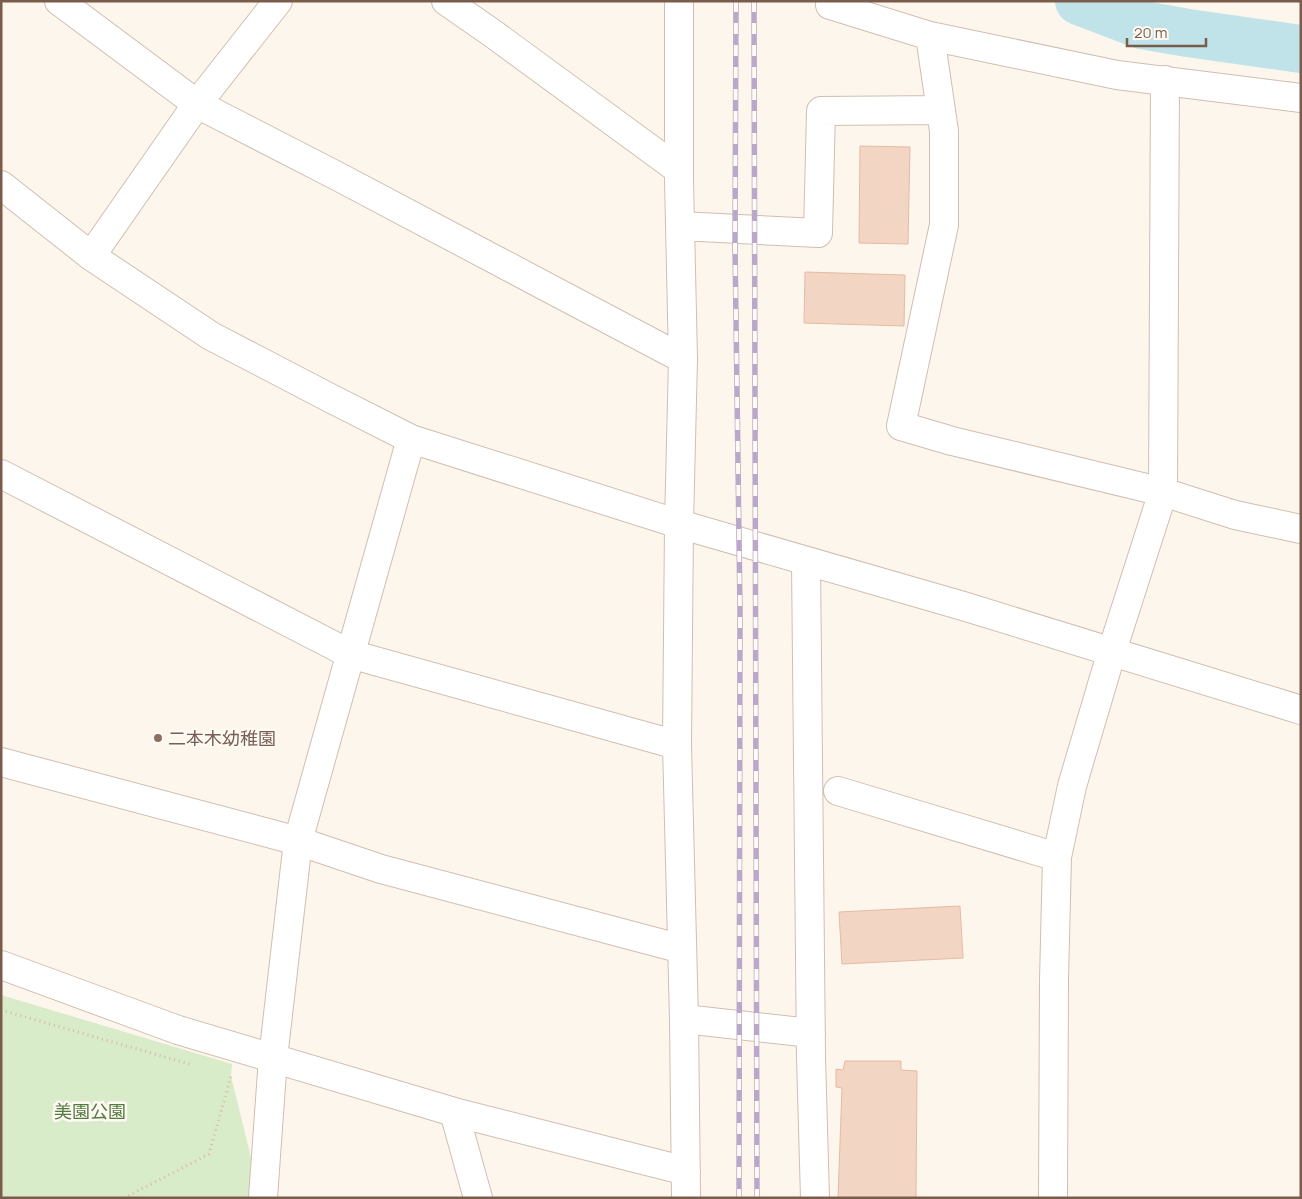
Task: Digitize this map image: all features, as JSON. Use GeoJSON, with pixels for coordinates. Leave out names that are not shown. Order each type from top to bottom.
{"type":"FeatureCollection","features":[{"type":"Feature","properties":{"kind":"street"},"geometry":{"type":"LineString","coordinates":[[59,1],[197,104],[683,359]]}},
{"type":"Feature","properties":{"kind":"street"},"geometry":{"type":"LineString","coordinates":[[91,256],[197,104],[278,1]]}},
{"type":"Feature","properties":{"kind":"street"},"geometry":{"type":"LineString","coordinates":[[446,1],[679,170]]}},
{"type":"Feature","properties":{"kind":"street"},"geometry":{"type":"LineString","coordinates":[[679,1],[679,170],[683,359],[677,745],[684,1019],[686,1198]]}},
{"type":"Feature","properties":{"kind":"street"},"geometry":{"type":"LineString","coordinates":[[830,5],[930,36],[1117,75],[1301,98]]}},
{"type":"Feature","properties":{"kind":"street"},"geometry":{"type":"LineString","coordinates":[[930,36],[944,131],[944,225],[901,426],[952,441],[1163,492],[1235,515],[1301,529]]}},
{"type":"Feature","properties":{"kind":"street"},"geometry":{"type":"LineString","coordinates":[[1053,1198],[1054,981],[1057,858],[1072,786],[1112,651],[1163,492],[1165,80]]}},
{"type":"Feature","properties":{"kind":"street"},"geometry":{"type":"LineString","coordinates":[[680,226],[818,233],[821,111],[941,110]]}},
{"type":"Feature","properties":{"kind":"street"},"geometry":{"type":"LineString","coordinates":[[1,185],[91,256],[211,336],[411,439],[679,524],[1112,651],[1165,670],[1301,710]]}},
{"type":"Feature","properties":{"kind":"street"},"geometry":{"type":"LineString","coordinates":[[263,1198],[273,1058],[298,842],[411,439]]}},
{"type":"Feature","properties":{"kind":"street"},"geometry":{"type":"LineString","coordinates":[[2,476],[350,654],[677,745]]}},
{"type":"Feature","properties":{"kind":"street"},"geometry":{"type":"LineString","coordinates":[[806,561],[811,1033],[815,1198]]}},
{"type":"Feature","properties":{"kind":"street"},"geometry":{"type":"LineString","coordinates":[[1,762],[298,842],[381,869],[682,949]]}},
{"type":"Feature","properties":{"kind":"street"},"geometry":{"type":"LineString","coordinates":[[838,791],[1057,858]]}},
{"type":"Feature","properties":{"kind":"street"},"geometry":{"type":"LineString","coordinates":[[1,965],[178,1030],[454,1112],[686,1171]]}},
{"type":"Feature","properties":{"kind":"street"},"geometry":{"type":"LineString","coordinates":[[684,1019],[811,1033]]}},
{"type":"Feature","properties":{"kind":"street"},"geometry":{"type":"LineString","coordinates":[[454,1112],[478,1198]]}},
{"type":"Feature","properties":{"kind":"path"},"geometry":{"type":"LineString","coordinates":[[1,1010],[202,1068]]}},
{"type":"Feature","properties":{"kind":"path"},"geometry":{"type":"LineString","coordinates":[[124,1198],[209,1154],[231,1076],[221,1073]]}},
{"type":"Feature","properties":{"kind":"green space","name":"美園公園"},"geometry":{"type":"Polygon","coordinates":[[[1,995],[232,1064],[231,1076],[261,1198],[1,1198],[1,995]]]}},
{"type":"Feature","properties":{"kind":"building"},"geometry":{"type":"Polygon","coordinates":[[[860,146],[910,147],[908,244],[859,243],[860,146]]]}},
{"type":"Feature","properties":{"kind":"building"},"geometry":{"type":"Polygon","coordinates":[[[805,272],[905,275],[904,326],[804,323],[805,272]]]}},
{"type":"Feature","properties":{"kind":"building"},"geometry":{"type":"Polygon","coordinates":[[[960,906],[963,958],[842,964],[839,912],[960,906]]]}},
{"type":"Feature","properties":{"kind":"building"},"geometry":{"type":"Polygon","coordinates":[[[845,1061],[901,1061],[901,1070],[917,1071],[916,1198],[838,1198],[842,1088],[836,1087],[836,1069],[843,1070],[845,1061]]]}},
{"type":"Feature","properties":{"kind":"waterway"},"geometry":{"type":"LineString","coordinates":[[1079,1],[1142,25],[1301,49]]}},
{"type":"Feature","properties":{"kind":"railway"},"geometry":{"type":"LineString","coordinates":[[736,1],[735,246],[740,610],[739,1198]]}},
{"type":"Feature","properties":{"kind":"railway"},"geometry":{"type":"LineString","coordinates":[[754,1],[757,1198]]}},
{"type":"Feature","properties":{"kind":"place","name":"二本木幼稚園"},"geometry":{"type":"Point","coordinates":[158,738]}}]}
